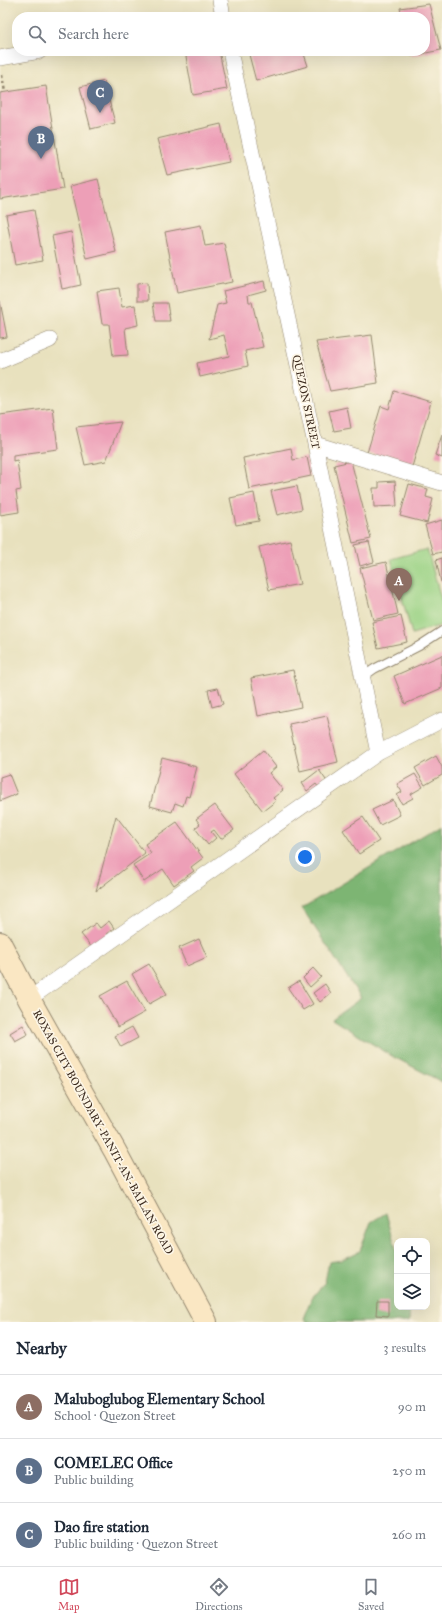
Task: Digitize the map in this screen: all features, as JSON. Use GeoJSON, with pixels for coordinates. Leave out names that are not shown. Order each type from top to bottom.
{"type":"FeatureCollection","features":[{"type":"Feature","properties":{"kind":"main road","name":"ROXAS CITY BOUNDARY-PANIT-AN-BAILAN ROAD"},"geometry":{"type":"LineString","coordinates":[[0,943],[29,999],[115,1151],[206,1322]]}},
{"type":"Feature","properties":{"kind":"street"},"geometry":{"type":"LineString","coordinates":[[220,0],[222,12]]}},
{"type":"Feature","properties":{"kind":"street"},"geometry":{"type":"LineString","coordinates":[[1,64],[25,56]]}},
{"type":"Feature","properties":{"kind":"street","name":"QUEZON STREET"},"geometry":{"type":"LineString","coordinates":[[231,56],[315,444],[378,753]]}},
{"type":"Feature","properties":{"kind":"street"},"geometry":{"type":"LineString","coordinates":[[0,361],[50,340]]}},
{"type":"Feature","properties":{"kind":"street"},"geometry":{"type":"LineString","coordinates":[[315,444],[442,482]]}},
{"type":"Feature","properties":{"kind":"street"},"geometry":{"type":"LineString","coordinates":[[29,999],[378,753],[442,720]]}},
{"type":"Feature","properties":{"kind":"lane"},"geometry":{"type":"LineString","coordinates":[[363,677],[374,669],[419,646],[442,631]]}},
{"type":"Feature","properties":{"kind":"path"},"geometry":{"type":"LineString","coordinates":[[1,64],[6,92]]}},
{"type":"Feature","properties":{"kind":"green space"},"geometry":{"type":"Polygon","coordinates":[[[427,549],[442,602],[442,625],[412,634],[391,559],[427,549]]]}},
{"type":"Feature","properties":{"kind":"green space"},"geometry":{"type":"Polygon","coordinates":[[[442,824],[442,1082],[392,1056],[332,1019],[361,998],[302,908],[442,824]]]}},
{"type":"Feature","properties":{"kind":"green space"},"geometry":{"type":"Polygon","coordinates":[[[386,1213],[394,1242],[394,1310],[410,1310],[409,1322],[307,1322],[304,1319],[311,1299],[325,1282],[329,1262],[341,1260],[360,1251],[371,1222],[386,1213]]]}},
{"type":"Feature","properties":{"kind":"building"},"geometry":{"type":"Polygon","coordinates":[[[429,4],[441,50],[430,52],[430,12],[401,12],[400,8],[429,4]]]}},
{"type":"Feature","properties":{"kind":"building"},"geometry":{"type":"Polygon","coordinates":[[[186,56],[220,56],[227,89],[193,95],[186,56]]]}},
{"type":"Feature","properties":{"kind":"building"},"geometry":{"type":"Polygon","coordinates":[[[249,56],[305,56],[308,66],[256,81],[249,56]]]}},
{"type":"Feature","properties":{"kind":"building"},"geometry":{"type":"Polygon","coordinates":[[[104,81],[115,123],[91,129],[80,87],[104,81]]]}},
{"type":"Feature","properties":{"kind":"building"},"geometry":{"type":"Polygon","coordinates":[[[46,86],[63,189],[0,199],[0,93],[46,86]]]}},
{"type":"Feature","properties":{"kind":"building"},"geometry":{"type":"Polygon","coordinates":[[[221,124],[229,162],[167,175],[157,139],[221,124]]]}},
{"type":"Feature","properties":{"kind":"building"},"geometry":{"type":"Polygon","coordinates":[[[98,179],[116,252],[87,259],[70,186],[98,179]]]}},
{"type":"Feature","properties":{"kind":"building"},"geometry":{"type":"Polygon","coordinates":[[[34,210],[43,260],[15,265],[6,215],[34,210]]]}},
{"type":"Feature","properties":{"kind":"building"},"geometry":{"type":"Polygon","coordinates":[[[201,225],[205,246],[224,243],[232,282],[177,293],[165,232],[201,225]]]}},
{"type":"Feature","properties":{"kind":"building"},"geometry":{"type":"Polygon","coordinates":[[[71,232],[81,285],[62,289],[52,236],[71,232]]]}},
{"type":"Feature","properties":{"kind":"building"},"geometry":{"type":"Polygon","coordinates":[[[264,281],[266,290],[248,295],[249,302],[252,302],[263,347],[245,351],[248,366],[200,377],[197,363],[229,356],[224,335],[209,339],[217,305],[226,303],[223,291],[264,281]]]}},
{"type":"Feature","properties":{"kind":"building"},"geometry":{"type":"Polygon","coordinates":[[[147,283],[148,301],[137,301],[137,284],[147,283]]]}},
{"type":"Feature","properties":{"kind":"building"},"geometry":{"type":"Polygon","coordinates":[[[119,288],[122,307],[135,305],[138,325],[125,328],[128,355],[113,356],[109,324],[102,324],[97,291],[119,288]]]}},
{"type":"Feature","properties":{"kind":"building"},"geometry":{"type":"Polygon","coordinates":[[[0,301],[7,337],[0,338],[0,301]]]}},
{"type":"Feature","properties":{"kind":"building"},"geometry":{"type":"Polygon","coordinates":[[[153,303],[167,303],[170,321],[156,321],[153,303]]]}},
{"type":"Feature","properties":{"kind":"building"},"geometry":{"type":"Polygon","coordinates":[[[372,335],[378,383],[330,391],[316,342],[372,335]]]}},
{"type":"Feature","properties":{"kind":"building"},"geometry":{"type":"Polygon","coordinates":[[[394,391],[431,402],[412,467],[367,453],[381,406],[389,409],[394,391]]]}},
{"type":"Feature","properties":{"kind":"building"},"geometry":{"type":"Polygon","coordinates":[[[347,407],[351,428],[334,431],[329,411],[347,407]]]}},
{"type":"Feature","properties":{"kind":"building"},"geometry":{"type":"Polygon","coordinates":[[[53,408],[58,449],[13,455],[13,461],[17,460],[21,490],[16,491],[19,512],[0,515],[0,415],[53,408]]]}},
{"type":"Feature","properties":{"kind":"building"},"geometry":{"type":"Polygon","coordinates":[[[121,422],[106,461],[85,465],[76,427],[121,422]]]}},
{"type":"Feature","properties":{"kind":"building"},"geometry":{"type":"Polygon","coordinates":[[[442,435],[442,458],[435,455],[442,435]]]}},
{"type":"Feature","properties":{"kind":"building"},"geometry":{"type":"Polygon","coordinates":[[[291,448],[293,460],[307,457],[311,476],[249,489],[243,458],[291,448]]]}},
{"type":"Feature","properties":{"kind":"building"},"geometry":{"type":"Polygon","coordinates":[[[351,461],[371,539],[353,543],[334,465],[351,461]]]}},
{"type":"Feature","properties":{"kind":"building"},"geometry":{"type":"Polygon","coordinates":[[[395,481],[397,506],[374,507],[373,488],[379,488],[379,482],[395,481]]]}},
{"type":"Feature","properties":{"kind":"building"},"geometry":{"type":"Polygon","coordinates":[[[409,484],[428,489],[426,497],[433,499],[427,523],[400,516],[409,484]]]}},
{"type":"Feature","properties":{"kind":"building"},"geometry":{"type":"Polygon","coordinates":[[[297,486],[302,509],[277,515],[271,491],[297,486]]]}},
{"type":"Feature","properties":{"kind":"building"},"geometry":{"type":"Polygon","coordinates":[[[254,493],[259,521],[236,525],[230,498],[254,493]]]}},
{"type":"Feature","properties":{"kind":"building"},"geometry":{"type":"Polygon","coordinates":[[[442,520],[442,552],[433,554],[425,525],[442,520]]]}},
{"type":"Feature","properties":{"kind":"building"},"geometry":{"type":"Polygon","coordinates":[[[290,540],[300,584],[269,590],[259,547],[290,540]]]}},
{"type":"Feature","properties":{"kind":"building"},"geometry":{"type":"Polygon","coordinates":[[[369,542],[374,562],[360,566],[355,545],[369,542]]]}},
{"type":"Feature","properties":{"kind":"building"},"geometry":{"type":"Polygon","coordinates":[[[442,558],[442,582],[441,582],[436,560],[442,558]]]}},
{"type":"Feature","properties":{"kind":"building"},"geometry":{"type":"Polygon","coordinates":[[[386,562],[398,614],[373,620],[360,568],[386,562]]]}},
{"type":"Feature","properties":{"kind":"building"},"geometry":{"type":"Polygon","coordinates":[[[401,616],[407,642],[378,648],[372,622],[401,616]]]}},
{"type":"Feature","properties":{"kind":"building"},"geometry":{"type":"Polygon","coordinates":[[[442,655],[442,688],[405,704],[394,676],[442,655]]]}},
{"type":"Feature","properties":{"kind":"building"},"geometry":{"type":"Polygon","coordinates":[[[293,670],[301,707],[258,716],[251,678],[293,670]]]}},
{"type":"Feature","properties":{"kind":"building"},"geometry":{"type":"Polygon","coordinates":[[[218,688],[223,704],[212,707],[208,690],[218,688]]]}},
{"type":"Feature","properties":{"kind":"building"},"geometry":{"type":"Polygon","coordinates":[[[327,716],[338,762],[300,771],[289,724],[327,716]]]}},
{"type":"Feature","properties":{"kind":"building"},"geometry":{"type":"Polygon","coordinates":[[[263,750],[276,767],[269,773],[283,790],[273,798],[276,801],[263,811],[234,774],[263,750]]]}},
{"type":"Feature","properties":{"kind":"building"},"geometry":{"type":"Polygon","coordinates":[[[436,756],[442,767],[442,775],[425,785],[415,768],[436,756]]]}},
{"type":"Feature","properties":{"kind":"building"},"geometry":{"type":"Polygon","coordinates":[[[162,758],[197,767],[189,797],[186,796],[183,806],[175,803],[172,812],[150,806],[162,758]]]}},
{"type":"Feature","properties":{"kind":"building"},"geometry":{"type":"Polygon","coordinates":[[[319,770],[328,783],[320,789],[316,784],[307,791],[302,783],[319,770]]]}},
{"type":"Feature","properties":{"kind":"building"},"geometry":{"type":"Polygon","coordinates":[[[9,774],[17,794],[0,801],[0,777],[9,774]]]}},
{"type":"Feature","properties":{"kind":"building"},"geometry":{"type":"Polygon","coordinates":[[[415,774],[423,787],[411,794],[413,798],[402,804],[397,795],[402,792],[397,784],[415,774]]]}},
{"type":"Feature","properties":{"kind":"building"},"geometry":{"type":"Polygon","coordinates":[[[393,800],[400,815],[380,825],[372,810],[393,800]]]}},
{"type":"Feature","properties":{"kind":"building"},"geometry":{"type":"Polygon","coordinates":[[[215,805],[234,830],[221,839],[214,830],[211,832],[216,838],[208,845],[195,828],[200,824],[196,819],[215,805]]]}},
{"type":"Feature","properties":{"kind":"building"},"geometry":{"type":"Polygon","coordinates":[[[116,816],[145,853],[96,891],[116,816]]]}},
{"type":"Feature","properties":{"kind":"building"},"geometry":{"type":"Polygon","coordinates":[[[363,817],[379,841],[359,854],[343,830],[363,817]]]}},
{"type":"Feature","properties":{"kind":"building"},"geometry":{"type":"Polygon","coordinates":[[[177,822],[203,858],[191,867],[194,871],[174,885],[163,869],[144,882],[133,865],[151,853],[145,844],[177,822]]]}},
{"type":"Feature","properties":{"kind":"building"},"geometry":{"type":"Polygon","coordinates":[[[109,921],[114,928],[106,934],[108,937],[93,949],[81,934],[96,923],[100,928],[109,921]]]}},
{"type":"Feature","properties":{"kind":"building"},"geometry":{"type":"Polygon","coordinates":[[[199,939],[207,957],[187,966],[179,948],[199,939]]]}},
{"type":"Feature","properties":{"kind":"building"},"geometry":{"type":"Polygon","coordinates":[[[149,964],[167,994],[149,1004],[132,974],[149,964]]]}},
{"type":"Feature","properties":{"kind":"building"},"geometry":{"type":"Polygon","coordinates":[[[313,968],[321,977],[310,987],[303,978],[313,968]]]}},
{"type":"Feature","properties":{"kind":"building"},"geometry":{"type":"Polygon","coordinates":[[[127,981],[145,1012],[118,1027],[100,996],[127,981]]]}},
{"type":"Feature","properties":{"kind":"building"},"geometry":{"type":"Polygon","coordinates":[[[299,981],[313,1004],[303,1010],[288,988],[299,981]]]}},
{"type":"Feature","properties":{"kind":"building"},"geometry":{"type":"Polygon","coordinates":[[[325,984],[331,993],[320,1002],[313,993],[325,984]]]}},
{"type":"Feature","properties":{"kind":"building"},"geometry":{"type":"Polygon","coordinates":[[[23,1025],[28,1034],[15,1041],[10,1033],[23,1025]]]}},
{"type":"Feature","properties":{"kind":"building"},"geometry":{"type":"Polygon","coordinates":[[[132,1027],[138,1038],[121,1047],[115,1036],[132,1027]]]}},
{"type":"Feature","properties":{"kind":"building"},"geometry":{"type":"Polygon","coordinates":[[[377,1301],[388,1301],[388,1316],[376,1315],[377,1301]]]}},
{"type":"Feature","properties":{"kind":"place","name":"Dao fire station"},"geometry":{"type":"Point","coordinates":[100,113]}},
{"type":"Feature","properties":{"kind":"place","name":"COMELEC Office"},"geometry":{"type":"Point","coordinates":[41,159]}},
{"type":"Feature","properties":{"kind":"place","name":"Maluboglubog Elementary School"},"geometry":{"type":"Point","coordinates":[399,601]}}]}
